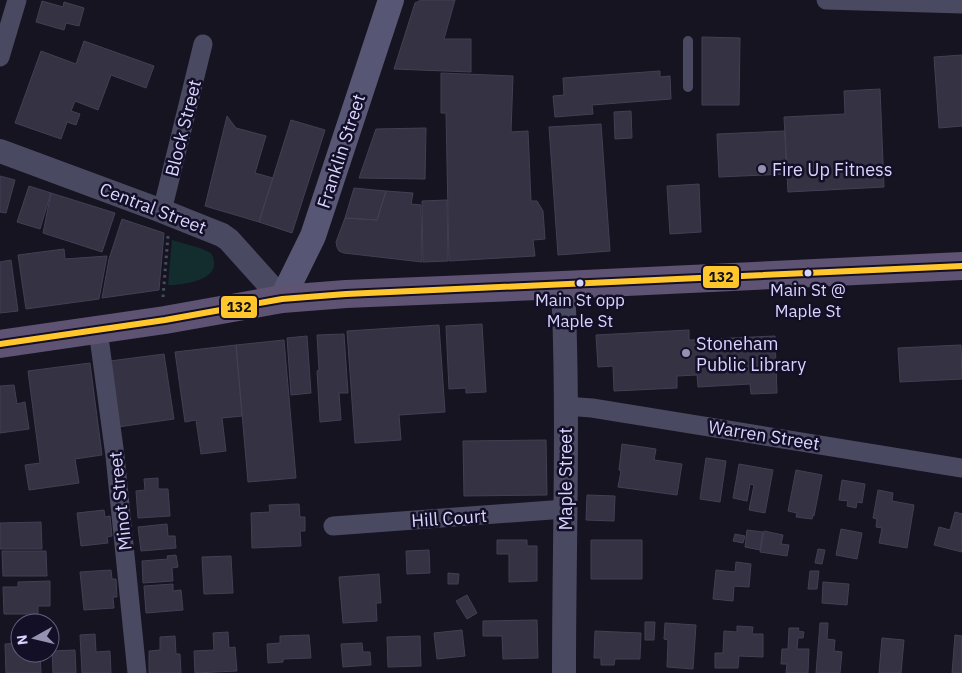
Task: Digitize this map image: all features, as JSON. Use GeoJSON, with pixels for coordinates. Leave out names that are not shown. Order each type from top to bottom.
{"type":"FeatureCollection","features":[{"type":"Feature","properties":{"kind":"main road","name":"Franklin Street"},"geometry":{"type":"LineString","coordinates":[[282,299],[313,236],[391,0]]}},
{"type":"Feature","properties":{"kind":"main road"},"geometry":{"type":"LineString","coordinates":[[0,344],[165,320],[282,299],[353,293],[962,266]]}},
{"type":"Feature","properties":{"kind":"street"},"geometry":{"type":"LineString","coordinates":[[0,57],[17,0]]}},
{"type":"Feature","properties":{"kind":"street"},"geometry":{"type":"LineString","coordinates":[[826,0],[962,4]]}},
{"type":"Feature","properties":{"kind":"street","name":"Block Street"},"geometry":{"type":"LineString","coordinates":[[162,211],[203,44]]}},
{"type":"Feature","properties":{"kind":"street","name":"Central Street"},"geometry":{"type":"LineString","coordinates":[[0,151],[162,211],[226,237],[282,299]]}},
{"type":"Feature","properties":{"kind":"street","name":"Maple Street"},"geometry":{"type":"LineString","coordinates":[[563,285],[566,406],[564,673]]}},
{"type":"Feature","properties":{"kind":"street","name":"Minot Street"},"geometry":{"type":"LineString","coordinates":[[98,330],[116,456],[137,673]]}},
{"type":"Feature","properties":{"kind":"street","name":"Warren Street"},"geometry":{"type":"LineString","coordinates":[[566,406],[592,408],[962,468]]}},
{"type":"Feature","properties":{"kind":"street","name":"Hill Court"},"geometry":{"type":"LineString","coordinates":[[333,526],[565,510]]}},
{"type":"Feature","properties":{"kind":"lane"},"geometry":{"type":"LineString","coordinates":[[688,42],[688,87]]}},
{"type":"Feature","properties":{"kind":"path"},"geometry":{"type":"LineString","coordinates":[[162,211],[168,234],[163,295],[165,320]]}},
{"type":"Feature","properties":{"kind":"green space"},"geometry":{"type":"Polygon","coordinates":[[[172,240],[211,253],[214,262],[213,269],[202,279],[184,284],[168,285],[172,240]]]}},
{"type":"Feature","properties":{"kind":"building"},"geometry":{"type":"Polygon","coordinates":[[[421,0],[455,0],[444,39],[471,39],[471,72],[394,69],[415,3],[421,0]]]}},
{"type":"Feature","properties":{"kind":"building"},"geometry":{"type":"Polygon","coordinates":[[[42,1],[63,7],[64,2],[84,8],[79,26],[66,23],[64,30],[36,22],[42,1]]]}},
{"type":"Feature","properties":{"kind":"building"},"geometry":{"type":"Polygon","coordinates":[[[702,37],[740,38],[739,105],[702,105],[702,37]]]}},
{"type":"Feature","properties":{"kind":"building"},"geometry":{"type":"Polygon","coordinates":[[[84,41],[154,66],[146,88],[111,75],[98,110],[75,101],[71,111],[80,114],[76,125],[67,122],[61,139],[15,123],[41,51],[76,64],[84,41]]]}},
{"type":"Feature","properties":{"kind":"building"},"geometry":{"type":"Polygon","coordinates":[[[962,55],[962,126],[939,128],[934,57],[962,55]]]}},
{"type":"Feature","properties":{"kind":"building"},"geometry":{"type":"Polygon","coordinates":[[[660,71],[660,77],[670,76],[671,99],[592,105],[593,114],[555,117],[553,96],[564,95],[563,78],[660,71]]]}},
{"type":"Feature","properties":{"kind":"building"},"geometry":{"type":"Polygon","coordinates":[[[441,73],[513,76],[511,132],[528,131],[531,201],[537,201],[543,211],[545,239],[533,240],[535,256],[449,261],[446,113],[441,113],[441,73]]]}},
{"type":"Feature","properties":{"kind":"building"},"geometry":{"type":"Polygon","coordinates":[[[880,89],[884,187],[788,192],[784,117],[845,114],[844,91],[880,89]]]}},
{"type":"Feature","properties":{"kind":"building"},"geometry":{"type":"Polygon","coordinates":[[[631,111],[632,138],[615,139],[614,112],[631,111]]]}},
{"type":"Feature","properties":{"kind":"building"},"geometry":{"type":"Polygon","coordinates":[[[227,116],[236,128],[266,136],[255,173],[273,178],[259,222],[205,206],[227,116]]]}},
{"type":"Feature","properties":{"kind":"building"},"geometry":{"type":"Polygon","coordinates":[[[291,120],[325,130],[292,233],[259,222],[291,120]]]}},
{"type":"Feature","properties":{"kind":"building"},"geometry":{"type":"Polygon","coordinates":[[[601,124],[610,251],[558,255],[549,127],[601,124]]]}},
{"type":"Feature","properties":{"kind":"building"},"geometry":{"type":"Polygon","coordinates":[[[426,128],[425,179],[359,178],[376,129],[426,128]]]}},
{"type":"Feature","properties":{"kind":"building"},"geometry":{"type":"Polygon","coordinates":[[[785,131],[787,174],[719,177],[717,134],[785,131]]]}},
{"type":"Feature","properties":{"kind":"building"},"geometry":{"type":"Polygon","coordinates":[[[0,176],[15,180],[6,213],[0,212],[0,176]]]}},
{"type":"Feature","properties":{"kind":"building"},"geometry":{"type":"Polygon","coordinates":[[[699,184],[701,232],[670,234],[667,186],[699,184]]]}},
{"type":"Feature","properties":{"kind":"building"},"geometry":{"type":"Polygon","coordinates":[[[29,186],[51,193],[40,229],[17,222],[29,186]]]}},
{"type":"Feature","properties":{"kind":"building"},"geometry":{"type":"Polygon","coordinates":[[[354,188],[386,191],[377,220],[345,218],[354,188]]]}},
{"type":"Feature","properties":{"kind":"building"},"geometry":{"type":"Polygon","coordinates":[[[386,191],[413,193],[411,204],[421,205],[422,262],[339,251],[336,242],[345,218],[377,220],[386,191]]]}},
{"type":"Feature","properties":{"kind":"building"},"geometry":{"type":"Polygon","coordinates":[[[51,193],[115,213],[102,252],[43,233],[51,193]]]}},
{"type":"Feature","properties":{"kind":"building"},"geometry":{"type":"Polygon","coordinates":[[[447,200],[448,261],[423,262],[422,201],[447,200]]]}},
{"type":"Feature","properties":{"kind":"building"},"geometry":{"type":"Polygon","coordinates":[[[122,219],[164,233],[159,290],[102,298],[109,259],[122,219]]]}},
{"type":"Feature","properties":{"kind":"building"},"geometry":{"type":"Polygon","coordinates":[[[64,249],[65,259],[107,256],[99,299],[26,309],[18,255],[64,249]]]}},
{"type":"Feature","properties":{"kind":"building"},"geometry":{"type":"Polygon","coordinates":[[[11,260],[18,311],[0,313],[0,262],[11,260]]]}},
{"type":"Feature","properties":{"kind":"building"},"geometry":{"type":"Polygon","coordinates":[[[482,324],[486,392],[466,393],[466,388],[449,389],[446,326],[482,324]]]}},
{"type":"Feature","properties":{"kind":"building"},"geometry":{"type":"Polygon","coordinates":[[[439,325],[445,412],[399,415],[401,440],[355,443],[347,331],[439,325]]]}},
{"type":"Feature","properties":{"kind":"building","name":"Stoneham Public Library"},"geometry":{"type":"Polygon","coordinates":[[[689,330],[689,340],[775,336],[777,393],[751,394],[750,384],[698,387],[697,375],[677,376],[677,388],[614,391],[613,366],[598,367],[596,335],[689,330]]]}},
{"type":"Feature","properties":{"kind":"building"},"geometry":{"type":"Polygon","coordinates":[[[344,334],[348,393],[339,393],[341,420],[320,422],[317,335],[344,334]]]}},
{"type":"Feature","properties":{"kind":"building"},"geometry":{"type":"Polygon","coordinates":[[[307,336],[311,393],[291,395],[287,338],[307,336]]]}},
{"type":"Feature","properties":{"kind":"building"},"geometry":{"type":"Polygon","coordinates":[[[284,340],[296,478],[248,482],[236,345],[284,340]]]}},
{"type":"Feature","properties":{"kind":"building"},"geometry":{"type":"Polygon","coordinates":[[[236,345],[242,416],[222,418],[226,451],[201,454],[196,420],[185,422],[175,352],[236,345]]]}},
{"type":"Feature","properties":{"kind":"building"},"geometry":{"type":"Polygon","coordinates":[[[961,345],[962,379],[900,382],[898,348],[961,345]]]}},
{"type":"Feature","properties":{"kind":"building"},"geometry":{"type":"Polygon","coordinates":[[[164,354],[174,419],[118,427],[110,361],[164,354]]]}},
{"type":"Feature","properties":{"kind":"building"},"geometry":{"type":"Polygon","coordinates":[[[90,363],[102,455],[75,459],[79,483],[29,490],[25,465],[40,463],[28,371],[90,363]]]}},
{"type":"Feature","properties":{"kind":"building"},"geometry":{"type":"Polygon","coordinates":[[[14,385],[17,404],[25,402],[29,429],[0,433],[0,386],[14,385]]]}},
{"type":"Feature","properties":{"kind":"building"},"geometry":{"type":"Polygon","coordinates":[[[546,440],[547,495],[464,496],[463,441],[546,440]]]}},
{"type":"Feature","properties":{"kind":"building"},"geometry":{"type":"Polygon","coordinates":[[[622,444],[656,449],[654,460],[682,464],[677,495],[618,487],[621,471],[619,470],[622,444]]]}},
{"type":"Feature","properties":{"kind":"building"},"geometry":{"type":"Polygon","coordinates":[[[706,458],[726,461],[720,502],[700,499],[706,458]]]}},
{"type":"Feature","properties":{"kind":"building"},"geometry":{"type":"Polygon","coordinates":[[[739,464],[773,470],[765,513],[749,510],[754,485],[750,484],[747,501],[733,498],[739,464]]]}},
{"type":"Feature","properties":{"kind":"building"},"geometry":{"type":"Polygon","coordinates":[[[796,470],[822,475],[812,519],[796,517],[797,513],[788,511],[796,470]]]}},
{"type":"Feature","properties":{"kind":"building"},"geometry":{"type":"Polygon","coordinates":[[[158,478],[158,489],[168,489],[170,516],[138,518],[136,491],[145,490],[144,479],[158,478]]]}},
{"type":"Feature","properties":{"kind":"building"},"geometry":{"type":"Polygon","coordinates":[[[842,480],[865,484],[862,503],[857,502],[856,508],[847,506],[848,501],[839,500],[842,480]]]}},
{"type":"Feature","properties":{"kind":"building"},"geometry":{"type":"Polygon","coordinates":[[[878,490],[893,493],[892,501],[914,505],[907,548],[879,543],[882,528],[876,527],[877,519],[873,518],[878,490]]]}},
{"type":"Feature","properties":{"kind":"building"},"geometry":{"type":"Polygon","coordinates":[[[587,495],[615,496],[614,521],[586,520],[587,495]]]}},
{"type":"Feature","properties":{"kind":"building"},"geometry":{"type":"Polygon","coordinates":[[[299,504],[300,517],[305,517],[305,531],[300,531],[301,546],[252,548],[251,513],[270,512],[269,505],[299,504]]]}},
{"type":"Feature","properties":{"kind":"building"},"geometry":{"type":"Polygon","coordinates":[[[104,510],[105,517],[110,516],[112,536],[107,537],[108,543],[81,546],[77,513],[104,510]]]}},
{"type":"Feature","properties":{"kind":"building"},"geometry":{"type":"Polygon","coordinates":[[[955,512],[962,514],[962,552],[934,545],[939,527],[950,530],[955,512]]]}},
{"type":"Feature","properties":{"kind":"building"},"geometry":{"type":"Polygon","coordinates":[[[41,522],[42,549],[0,549],[0,523],[41,522]]]}},
{"type":"Feature","properties":{"kind":"building"},"geometry":{"type":"Polygon","coordinates":[[[167,524],[168,536],[175,536],[176,548],[141,551],[138,527],[167,524]]]}},
{"type":"Feature","properties":{"kind":"building"},"geometry":{"type":"Polygon","coordinates":[[[841,529],[862,533],[857,559],[836,555],[841,529]]]}},
{"type":"Feature","properties":{"kind":"building"},"geometry":{"type":"Polygon","coordinates":[[[747,530],[763,532],[760,550],[745,547],[747,530]]]}},
{"type":"Feature","properties":{"kind":"building"},"geometry":{"type":"Polygon","coordinates":[[[764,531],[783,535],[781,544],[789,545],[787,556],[760,552],[764,531]]]}},
{"type":"Feature","properties":{"kind":"building"},"geometry":{"type":"Polygon","coordinates":[[[735,534],[745,536],[743,543],[733,541],[735,534]]]}},
{"type":"Feature","properties":{"kind":"building"},"geometry":{"type":"Polygon","coordinates":[[[497,540],[527,540],[527,546],[537,546],[537,581],[509,582],[509,554],[497,554],[497,540]]]}},
{"type":"Feature","properties":{"kind":"building"},"geometry":{"type":"Polygon","coordinates":[[[591,540],[642,540],[642,579],[591,579],[591,540]]]}},
{"type":"Feature","properties":{"kind":"building"},"geometry":{"type":"Polygon","coordinates":[[[818,549],[825,550],[822,564],[815,563],[818,549]]]}},
{"type":"Feature","properties":{"kind":"building"},"geometry":{"type":"Polygon","coordinates":[[[429,550],[430,573],[407,574],[406,551],[429,550]]]}},
{"type":"Feature","properties":{"kind":"building"},"geometry":{"type":"Polygon","coordinates":[[[2,551],[46,551],[47,576],[3,576],[2,551]]]}},
{"type":"Feature","properties":{"kind":"building"},"geometry":{"type":"Polygon","coordinates":[[[176,555],[178,567],[172,568],[173,581],[143,583],[142,561],[168,559],[167,556],[176,555]]]}},
{"type":"Feature","properties":{"kind":"building"},"geometry":{"type":"Polygon","coordinates":[[[231,556],[233,593],[204,594],[202,557],[231,556]]]}},
{"type":"Feature","properties":{"kind":"building"},"geometry":{"type":"Polygon","coordinates":[[[736,562],[751,564],[749,587],[734,586],[733,601],[713,599],[716,570],[735,572],[736,562]]]}},
{"type":"Feature","properties":{"kind":"building"},"geometry":{"type":"Polygon","coordinates":[[[111,570],[112,579],[116,579],[117,597],[113,597],[114,608],[84,610],[80,572],[111,570]]]}},
{"type":"Feature","properties":{"kind":"building"},"geometry":{"type":"Polygon","coordinates":[[[810,571],[819,571],[817,589],[808,589],[810,571]]]}},
{"type":"Feature","properties":{"kind":"building"},"geometry":{"type":"Polygon","coordinates":[[[448,573],[459,574],[458,584],[448,584],[448,573]]]}},
{"type":"Feature","properties":{"kind":"building"},"geometry":{"type":"Polygon","coordinates":[[[379,574],[381,603],[376,603],[377,621],[343,623],[339,577],[379,574]]]}},
{"type":"Feature","properties":{"kind":"building"},"geometry":{"type":"Polygon","coordinates":[[[50,581],[50,606],[38,606],[38,613],[4,614],[3,587],[18,587],[18,582],[50,581]]]}},
{"type":"Feature","properties":{"kind":"building"},"geometry":{"type":"Polygon","coordinates":[[[823,582],[849,584],[847,605],[822,603],[823,582]]]}},
{"type":"Feature","properties":{"kind":"building"},"geometry":{"type":"Polygon","coordinates":[[[173,584],[173,591],[181,590],[183,610],[146,613],[144,586],[173,584]]]}},
{"type":"Feature","properties":{"kind":"building"},"geometry":{"type":"Polygon","coordinates":[[[467,595],[477,613],[467,619],[456,601],[467,595]]]}},
{"type":"Feature","properties":{"kind":"building"},"geometry":{"type":"Polygon","coordinates":[[[537,620],[538,658],[503,659],[502,636],[483,636],[483,621],[537,620]]]}},
{"type":"Feature","properties":{"kind":"building"},"geometry":{"type":"Polygon","coordinates":[[[645,622],[655,622],[654,640],[645,640],[645,622]]]}},
{"type":"Feature","properties":{"kind":"building"},"geometry":{"type":"Polygon","coordinates":[[[665,623],[696,625],[693,669],[667,667],[668,640],[664,639],[665,623]]]}},
{"type":"Feature","properties":{"kind":"building"},"geometry":{"type":"Polygon","coordinates":[[[820,623],[828,623],[827,639],[835,640],[834,651],[842,652],[840,673],[816,673],[820,623]]]}},
{"type":"Feature","properties":{"kind":"building"},"geometry":{"type":"Polygon","coordinates":[[[737,626],[753,627],[752,634],[763,634],[763,657],[739,656],[738,668],[715,668],[715,653],[723,653],[724,631],[737,632],[737,626]]]}},
{"type":"Feature","properties":{"kind":"building"},"geometry":{"type":"Polygon","coordinates":[[[789,628],[799,628],[798,631],[804,632],[803,638],[798,638],[797,649],[809,649],[808,673],[786,673],[787,664],[781,664],[782,649],[788,649],[789,628]]]}},
{"type":"Feature","properties":{"kind":"building"},"geometry":{"type":"Polygon","coordinates":[[[462,630],[465,656],[437,659],[434,633],[462,630]]]}},
{"type":"Feature","properties":{"kind":"building"},"geometry":{"type":"Polygon","coordinates":[[[595,631],[641,633],[640,659],[615,659],[614,665],[601,665],[601,658],[594,658],[595,631]]]}},
{"type":"Feature","properties":{"kind":"building"},"geometry":{"type":"Polygon","coordinates":[[[228,632],[229,648],[235,647],[237,671],[195,673],[194,651],[214,650],[213,633],[228,632]]]}},
{"type":"Feature","properties":{"kind":"building"},"geometry":{"type":"Polygon","coordinates":[[[95,634],[96,652],[110,651],[111,673],[82,673],[80,635],[95,634]]]}},
{"type":"Feature","properties":{"kind":"building"},"geometry":{"type":"Polygon","coordinates":[[[309,635],[311,658],[283,659],[283,662],[268,663],[267,644],[280,643],[280,636],[309,635]]]}},
{"type":"Feature","properties":{"kind":"building"},"geometry":{"type":"Polygon","coordinates":[[[955,635],[962,636],[962,673],[952,673],[955,635]]]}},
{"type":"Feature","properties":{"kind":"building"},"geometry":{"type":"Polygon","coordinates":[[[175,636],[176,654],[180,654],[181,673],[149,673],[149,651],[160,650],[160,637],[175,636]]]}},
{"type":"Feature","properties":{"kind":"building"},"geometry":{"type":"Polygon","coordinates":[[[420,636],[421,666],[388,667],[387,637],[420,636]]]}},
{"type":"Feature","properties":{"kind":"building"},"geometry":{"type":"Polygon","coordinates":[[[882,638],[904,640],[901,673],[879,673],[882,638]]]}},
{"type":"Feature","properties":{"kind":"building"},"geometry":{"type":"Polygon","coordinates":[[[362,643],[363,652],[370,652],[371,665],[343,667],[341,644],[362,643]]]}},
{"type":"Feature","properties":{"kind":"building"},"geometry":{"type":"Polygon","coordinates":[[[5,644],[10,644],[10,663],[40,663],[41,673],[6,673],[5,644]]]}},
{"type":"Feature","properties":{"kind":"building"},"geometry":{"type":"Polygon","coordinates":[[[75,650],[76,673],[53,673],[53,663],[60,663],[60,651],[75,650]]]}},
{"type":"Feature","properties":{"kind":"transit line","name":"132"},"geometry":{"type":"LineString","coordinates":[[0,344],[165,320],[282,299],[346,294],[962,266]]}},
{"type":"Feature","properties":{"kind":"place","name":"Fire Up Fitness"},"geometry":{"type":"Point","coordinates":[762,169]}},
{"type":"Feature","properties":{"kind":"place","name":"Main St @ Maple St"},"geometry":{"type":"Point","coordinates":[808,273]}},
{"type":"Feature","properties":{"kind":"place","name":"Main St opp Maple St"},"geometry":{"type":"Point","coordinates":[580,283]}},
{"type":"Feature","properties":{"kind":"place","name":"Stoneham Public Library"},"geometry":{"type":"Point","coordinates":[686,353]}}]}
